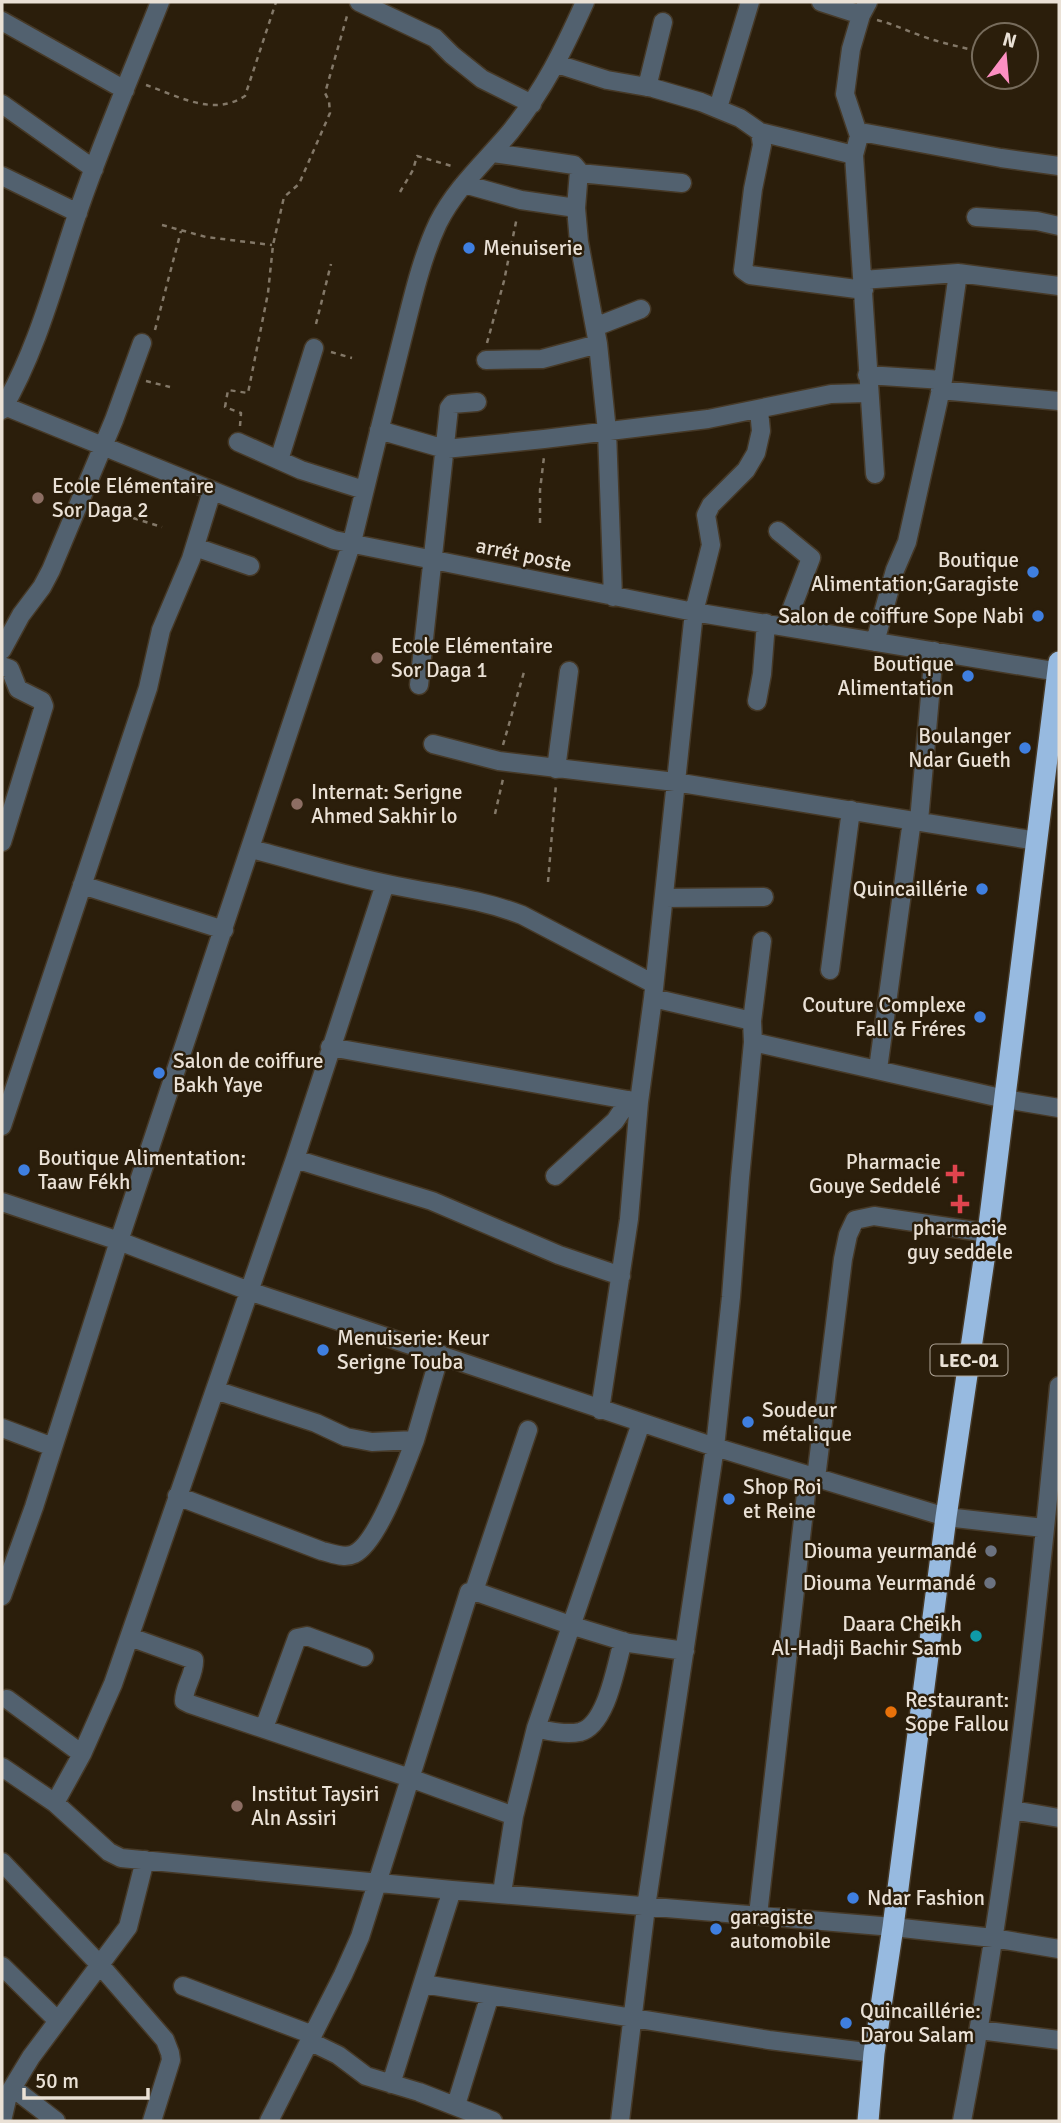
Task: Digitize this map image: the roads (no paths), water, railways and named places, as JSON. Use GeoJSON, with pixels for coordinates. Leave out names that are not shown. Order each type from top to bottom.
{"type":"FeatureCollection","features":[{"type":"Feature","properties":{"kind":"highway","name":"LEC-01"},"geometry":{"type":"LineString","coordinates":[[867,2118],[873,2055],[988,1233],[1059,669]]}},
{"type":"Feature","properties":{"kind":"street"},"geometry":{"type":"LineString","coordinates":[[3,407],[23,370],[37,335],[94,169],[160,2]]}},
{"type":"Feature","properties":{"kind":"street"},"geometry":{"type":"LineString","coordinates":[[359,2],[435,38],[482,79],[532,104]]}},
{"type":"Feature","properties":{"kind":"street"},"geometry":{"type":"LineString","coordinates":[[2,1596],[352,542],[426,254],[438,224],[468,178],[493,153],[532,104],[557,64],[585,2]]}},
{"type":"Feature","properties":{"kind":"street"},"geometry":{"type":"LineString","coordinates":[[718,108],[750,2]]}},
{"type":"Feature","properties":{"kind":"street"},"geometry":{"type":"LineString","coordinates":[[821,2],[864,8],[848,62],[845,94],[859,136],[854,155],[875,474]]}},
{"type":"Feature","properties":{"kind":"street"},"geometry":{"type":"LineString","coordinates":[[2,21],[127,85]]}},
{"type":"Feature","properties":{"kind":"street"},"geometry":{"type":"LineString","coordinates":[[647,87],[663,22]]}},
{"type":"Feature","properties":{"kind":"street"},"geometry":{"type":"LineString","coordinates":[[557,64],[607,80],[647,87],[718,108],[740,118],[760,132],[854,155]]}},
{"type":"Feature","properties":{"kind":"street"},"geometry":{"type":"LineString","coordinates":[[2,104],[94,169]]}},
{"type":"Feature","properties":{"kind":"street"},"geometry":{"type":"LineString","coordinates":[[760,132],[762,145],[744,270],[750,275],[863,285],[958,273],[1059,286]]}},
{"type":"Feature","properties":{"kind":"street"},"geometry":{"type":"LineString","coordinates":[[859,136],[866,133],[988,156],[1059,166]]}},
{"type":"Feature","properties":{"kind":"street"},"geometry":{"type":"LineString","coordinates":[[493,153],[574,165],[579,173],[576,208],[581,253],[597,335],[607,432],[613,597]]}},
{"type":"Feature","properties":{"kind":"street"},"geometry":{"type":"LineString","coordinates":[[579,173],[682,183]]}},
{"type":"Feature","properties":{"kind":"street"},"geometry":{"type":"LineString","coordinates":[[2,176],[78,213]]}},
{"type":"Feature","properties":{"kind":"street"},"geometry":{"type":"LineString","coordinates":[[468,178],[520,200],[576,208]]}},
{"type":"Feature","properties":{"kind":"street"},"geometry":{"type":"LineString","coordinates":[[976,217],[1037,221],[1059,226]]}},
{"type":"Feature","properties":{"kind":"street"},"geometry":{"type":"LineString","coordinates":[[875,642],[898,562],[907,542],[942,385],[958,273]]}},
{"type":"Feature","properties":{"kind":"street"},"geometry":{"type":"LineString","coordinates":[[486,360],[542,359],[597,335],[641,309]]}},
{"type":"Feature","properties":{"kind":"street"},"geometry":{"type":"LineString","coordinates":[[3,647],[47,578],[103,447],[142,343]]}},
{"type":"Feature","properties":{"kind":"street"},"geometry":{"type":"LineString","coordinates":[[279,460],[314,348]]}},
{"type":"Feature","properties":{"kind":"street"},"geometry":{"type":"LineString","coordinates":[[379,430],[445,449],[607,432],[759,410],[867,384],[942,385],[1059,401]]}},
{"type":"Feature","properties":{"kind":"street"},"geometry":{"type":"LineString","coordinates":[[419,685],[450,405],[477,402]]}},
{"type":"Feature","properties":{"kind":"street","name":"arrét poste"},"geometry":{"type":"LineString","coordinates":[[3,407],[334,540],[694,612],[1059,669]]}},
{"type":"Feature","properties":{"kind":"street"},"geometry":{"type":"LineString","coordinates":[[600,1410],[629,1219],[634,1101],[653,991],[694,612],[711,545],[706,522],[707,510],[746,470],[757,453],[761,431],[759,410]]}},
{"type":"Feature","properties":{"kind":"street"},"geometry":{"type":"LineString","coordinates":[[238,442],[324,478],[364,490]]}},
{"type":"Feature","properties":{"kind":"street"},"geometry":{"type":"LineString","coordinates":[[2,1126],[148,688],[161,630],[195,547],[212,491]]}},
{"type":"Feature","properties":{"kind":"street"},"geometry":{"type":"LineString","coordinates":[[778,531],[811,558],[785,626]]}},
{"type":"Feature","properties":{"kind":"street"},"geometry":{"type":"LineString","coordinates":[[195,547],[250,566]]}},
{"type":"Feature","properties":{"kind":"street"},"geometry":{"type":"LineString","coordinates":[[757,701],[766,623]]}},
{"type":"Feature","properties":{"kind":"street"},"geometry":{"type":"LineString","coordinates":[[878,1069],[915,820],[934,651]]}},
{"type":"Feature","properties":{"kind":"street"},"geometry":{"type":"LineString","coordinates":[[2,666],[10,669],[18,689],[42,701],[44,706],[2,842]]}},
{"type":"Feature","properties":{"kind":"street"},"geometry":{"type":"LineString","coordinates":[[557,769],[569,671]]}},
{"type":"Feature","properties":{"kind":"street"},"geometry":{"type":"LineString","coordinates":[[433,744],[502,762],[675,782],[1037,841]]}},
{"type":"Feature","properties":{"kind":"street"},"geometry":{"type":"LineString","coordinates":[[830,970],[851,810]]}},
{"type":"Feature","properties":{"kind":"street"},"geometry":{"type":"LineString","coordinates":[[251,849],[386,884],[482,901],[513,911],[653,991],[752,1021]]}},
{"type":"Feature","properties":{"kind":"street"},"geometry":{"type":"LineString","coordinates":[[55,1803],[82,1754],[113,1684],[130,1637],[295,1159],[386,884]]}},
{"type":"Feature","properties":{"kind":"street"},"geometry":{"type":"LineString","coordinates":[[82,885],[224,930]]}},
{"type":"Feature","properties":{"kind":"street"},"geometry":{"type":"LineString","coordinates":[[664,898],[764,897]]}},
{"type":"Feature","properties":{"kind":"street"},"geometry":{"type":"LineString","coordinates":[[620,2121],[646,1907],[715,1447],[732,1297],[752,1021],[762,941]]}},
{"type":"Feature","properties":{"kind":"street"},"geometry":{"type":"LineString","coordinates":[[752,1042],[1005,1099],[1059,1108]]}},
{"type":"Feature","properties":{"kind":"street"},"geometry":{"type":"LineString","coordinates":[[330,1047],[634,1101]]}},
{"type":"Feature","properties":{"kind":"street"},"geometry":{"type":"LineString","coordinates":[[555,1176],[634,1101]]}},
{"type":"Feature","properties":{"kind":"street"},"geometry":{"type":"LineString","coordinates":[[295,1159],[432,1201],[559,1255],[621,1276]]}},
{"type":"Feature","properties":{"kind":"street"},"geometry":{"type":"LineString","coordinates":[[2,1202],[119,1241],[249,1291],[600,1410],[812,1477],[947,1517],[1050,1517]]}},
{"type":"Feature","properties":{"kind":"street"},"geometry":{"type":"LineString","coordinates":[[758,1914],[812,1477],[843,1259],[855,1220],[874,1216],[988,1233]]}},
{"type":"Feature","properties":{"kind":"street"},"geometry":{"type":"LineString","coordinates":[[177,1496],[322,1551],[346,1557],[361,1550],[376,1530],[415,1440],[440,1354]]}},
{"type":"Feature","properties":{"kind":"street"},"geometry":{"type":"LineString","coordinates":[[962,2121],[979,2030],[1012,1810],[1050,1517],[1059,1386]]}},
{"type":"Feature","properties":{"kind":"street"},"geometry":{"type":"LineString","coordinates":[[215,1390],[316,1423],[346,1437],[372,1442],[415,1440]]}},
{"type":"Feature","properties":{"kind":"street"},"geometry":{"type":"LineString","coordinates":[[502,1893],[514,1816],[536,1728],[641,1423]]}},
{"type":"Feature","properties":{"kind":"street"},"geometry":{"type":"LineString","coordinates":[[2,1428],[53,1447]]}},
{"type":"Feature","properties":{"kind":"street"},"geometry":{"type":"LineString","coordinates":[[474,1591],[528,1430]]}},
{"type":"Feature","properties":{"kind":"street"},"geometry":{"type":"LineString","coordinates":[[269,2121],[344,1975],[360,1937],[469,1592],[474,1591],[623,1641],[685,1651]]}},
{"type":"Feature","properties":{"kind":"street"},"geometry":{"type":"LineString","coordinates":[[264,1728],[297,1637],[307,1636],[364,1657]]}},
{"type":"Feature","properties":{"kind":"street"},"geometry":{"type":"LineString","coordinates":[[130,1637],[194,1660],[195,1667],[184,1693],[184,1701],[410,1777],[514,1816]]}},
{"type":"Feature","properties":{"kind":"street"},"geometry":{"type":"LineString","coordinates":[[536,1728],[562,1733],[580,1732],[592,1726],[601,1715],[623,1641]]}},
{"type":"Feature","properties":{"kind":"street"},"geometry":{"type":"LineString","coordinates":[[6,1699],[82,1754]]}},
{"type":"Feature","properties":{"kind":"street"},"geometry":{"type":"LineString","coordinates":[[2,1768],[55,1803],[109,1852],[121,1858],[452,1890],[893,1927],[993,1938],[1059,1949]]}},
{"type":"Feature","properties":{"kind":"street"},"geometry":{"type":"LineString","coordinates":[[1012,1810],[1059,1818]]}},
{"type":"Feature","properties":{"kind":"street"},"geometry":{"type":"LineString","coordinates":[[2,2121],[8,2091],[128,1927],[145,1860]]}},
{"type":"Feature","properties":{"kind":"street"},"geometry":{"type":"LineString","coordinates":[[2,1862],[100,1965],[165,2040],[170,2053],[169,2070],[152,2121]]}},
{"type":"Feature","properties":{"kind":"street"},"geometry":{"type":"LineString","coordinates":[[391,2084],[452,1890]]}},
{"type":"Feature","properties":{"kind":"street"},"geometry":{"type":"LineString","coordinates":[[2,1966],[58,2021]]}},
{"type":"Feature","properties":{"kind":"street"},"geometry":{"type":"LineString","coordinates":[[423,1984],[873,2055]]}},
{"type":"Feature","properties":{"kind":"street"},"geometry":{"type":"LineString","coordinates":[[183,1986],[311,2038],[366,2076],[456,2105],[493,2121]]}},
{"type":"Feature","properties":{"kind":"street"},"geometry":{"type":"LineString","coordinates":[[456,2105],[491,1995]]}},
{"type":"Feature","properties":{"kind":"street"},"geometry":{"type":"LineString","coordinates":[[979,2030],[1059,2040]]}},
{"type":"Feature","properties":{"kind":"street"},"geometry":{"type":"LineString","coordinates":[[8,2091],[56,2121]]}},
{"type":"Feature","properties":{"kind":"place","name":"Menuiserie"},"geometry":{"type":"Point","coordinates":[469,248]}},
{"type":"Feature","properties":{"kind":"place","name":"Ecole Elémentaire Sor Daga 2"},"geometry":{"type":"Point","coordinates":[38,498]}},
{"type":"Feature","properties":{"kind":"place","name":"Boutique Alimentation;Garagiste"},"geometry":{"type":"Point","coordinates":[1033,572]}},
{"type":"Feature","properties":{"kind":"place","name":"Salon de coiffure Sope Nabi"},"geometry":{"type":"Point","coordinates":[1038,616]}},
{"type":"Feature","properties":{"kind":"place","name":"Ecole Elémentaire Sor Daga 1"},"geometry":{"type":"Point","coordinates":[377,658]}},
{"type":"Feature","properties":{"kind":"place","name":"Boutique Alimentation"},"geometry":{"type":"Point","coordinates":[968,676]}},
{"type":"Feature","properties":{"kind":"place","name":"Boulanger Ndar Gueth"},"geometry":{"type":"Point","coordinates":[1025,748]}},
{"type":"Feature","properties":{"kind":"place","name":"Internat: Serigne Ahmed Sakhir lo"},"geometry":{"type":"Point","coordinates":[297,804]}},
{"type":"Feature","properties":{"kind":"place","name":"Quincaillérie"},"geometry":{"type":"Point","coordinates":[982,889]}},
{"type":"Feature","properties":{"kind":"place","name":"Couture Complexe Fall & Fréres"},"geometry":{"type":"Point","coordinates":[980,1017]}},
{"type":"Feature","properties":{"kind":"place","name":"Salon de coiffure Bakh Yaye"},"geometry":{"type":"Point","coordinates":[159,1073]}},
{"type":"Feature","properties":{"kind":"place","name":"Boutique Alimentation: Taaw Fékh"},"geometry":{"type":"Point","coordinates":[24,1170]}},
{"type":"Feature","properties":{"kind":"place","name":"Pharmacie Gouye Seddelé"},"geometry":{"type":"Point","coordinates":[955,1174]}},
{"type":"Feature","properties":{"kind":"place","name":"pharmacie guy seddele"},"geometry":{"type":"Point","coordinates":[960,1204]}},
{"type":"Feature","properties":{"kind":"place","name":"Menuiserie: Keur Serigne Touba"},"geometry":{"type":"Point","coordinates":[323,1350]}},
{"type":"Feature","properties":{"kind":"place","name":"Soudeur métalique"},"geometry":{"type":"Point","coordinates":[748,1422]}},
{"type":"Feature","properties":{"kind":"place","name":"Shop Roi et Reine"},"geometry":{"type":"Point","coordinates":[729,1499]}},
{"type":"Feature","properties":{"kind":"place","name":"Diouma yeurmandé"},"geometry":{"type":"Point","coordinates":[991,1551]}},
{"type":"Feature","properties":{"kind":"place","name":"Diouma Yeurmandé"},"geometry":{"type":"Point","coordinates":[990,1583]}},
{"type":"Feature","properties":{"kind":"place","name":"Daara Cheikh Al-Hadji Bachir Samb"},"geometry":{"type":"Point","coordinates":[976,1636]}},
{"type":"Feature","properties":{"kind":"place","name":"Restaurant: Sope Fallou"},"geometry":{"type":"Point","coordinates":[891,1712]}},
{"type":"Feature","properties":{"kind":"place","name":"Institut Taysiri Aln Assiri"},"geometry":{"type":"Point","coordinates":[237,1806]}},
{"type":"Feature","properties":{"kind":"place","name":"Ndar Fashion"},"geometry":{"type":"Point","coordinates":[853,1898]}},
{"type":"Feature","properties":{"kind":"place","name":"garagiste automobile"},"geometry":{"type":"Point","coordinates":[716,1929]}},
{"type":"Feature","properties":{"kind":"place","name":"Quincaillérie: Darou Salam"},"geometry":{"type":"Point","coordinates":[846,2023]}}]}
